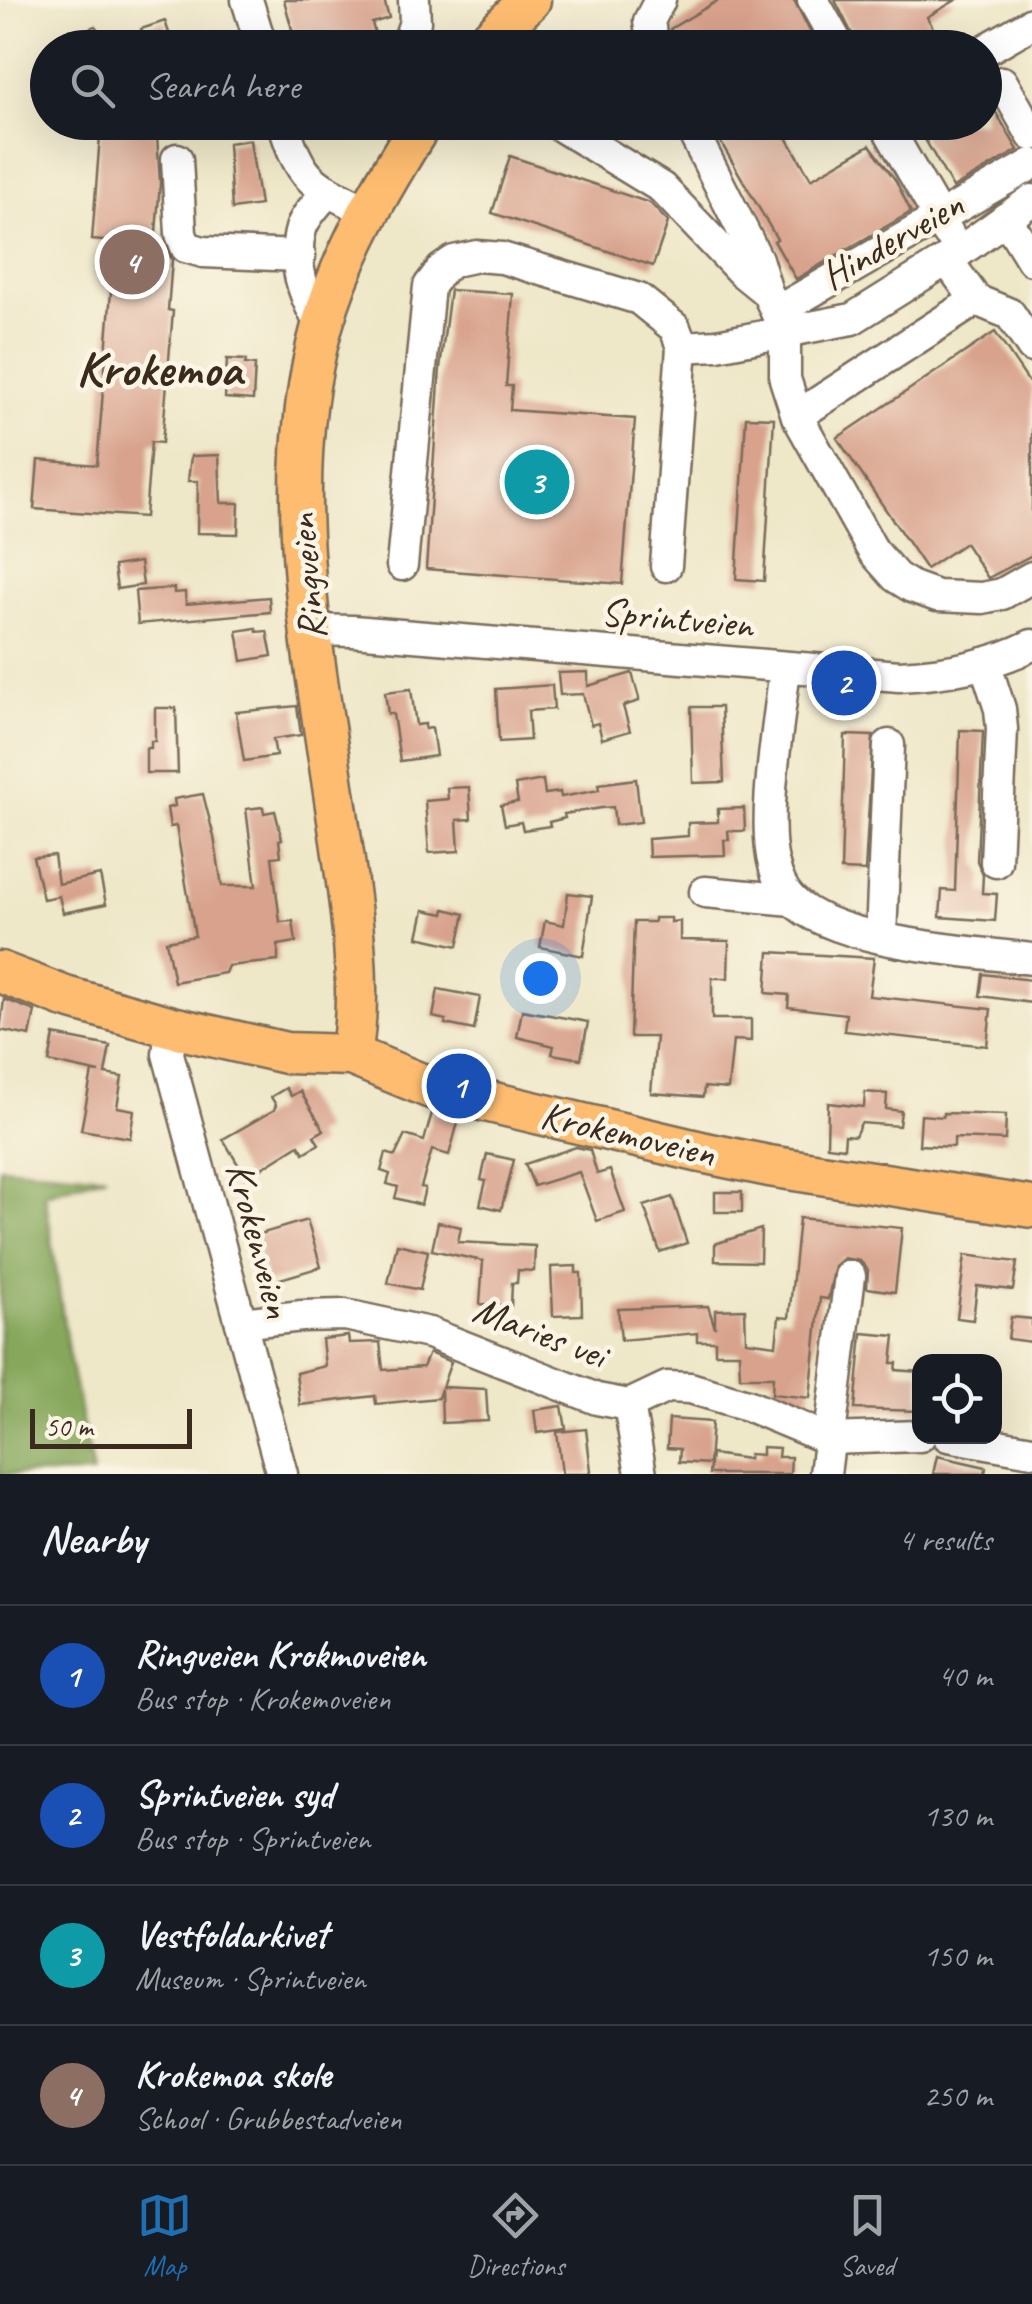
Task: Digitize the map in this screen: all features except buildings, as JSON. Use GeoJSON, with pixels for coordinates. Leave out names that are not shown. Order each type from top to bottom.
{"type":"FeatureCollection","features":[{"type":"Feature","properties":{"kind":"main road"},"geometry":{"type":"LineString","coordinates":[[499,30],[530,0]]}},
{"type":"Feature","properties":{"kind":"main road","name":"Ringveien"},"geometry":{"type":"LineString","coordinates":[[351,1055],[356,990],[310,630],[300,502],[309,390],[322,327],[333,292],[370,212],[412,140]]}},
{"type":"Feature","properties":{"kind":"main road","name":"Krokemoveien"},"geometry":{"type":"LineString","coordinates":[[0,972],[65,998],[172,1027],[286,1052],[351,1055],[431,1088],[701,1152],[1032,1207]]}},
{"type":"Feature","properties":{"kind":"street"},"geometry":{"type":"LineString","coordinates":[[247,0],[256,30]]}},
{"type":"Feature","properties":{"kind":"street"},"geometry":{"type":"LineString","coordinates":[[412,30],[414,0]]}},
{"type":"Feature","properties":{"kind":"street"},"geometry":{"type":"LineString","coordinates":[[651,30],[650,21],[660,0]]}},
{"type":"Feature","properties":{"kind":"street"},"geometry":{"type":"LineString","coordinates":[[812,0],[830,30]]}},
{"type":"Feature","properties":{"kind":"street"},"geometry":{"type":"LineString","coordinates":[[1002,40],[1032,23]]}},
{"type":"Feature","properties":{"kind":"street"},"geometry":{"type":"LineString","coordinates":[[1002,82],[1032,135]]}},
{"type":"Feature","properties":{"kind":"street"},"geometry":{"type":"LineString","coordinates":[[287,140],[305,176],[370,212]]}},
{"type":"Feature","properties":{"kind":"street"},"geometry":{"type":"LineString","coordinates":[[583,140],[662,188],[776,312]]}},
{"type":"Feature","properties":{"kind":"street"},"geometry":{"type":"LineString","coordinates":[[697,140],[758,259],[776,312],[785,379],[796,416],[873,551],[896,577],[912,588],[937,596],[982,598],[1002,594],[1032,577]]}},
{"type":"Feature","properties":{"kind":"street"},"geometry":{"type":"LineString","coordinates":[[894,140],[940,219],[953,256],[976,300],[1010,314],[1032,347]]}},
{"type":"Feature","properties":{"kind":"street"},"geometry":{"type":"LineString","coordinates":[[177,158],[181,234],[186,246],[202,252],[300,256]]}},
{"type":"Feature","properties":{"kind":"street"},"geometry":{"type":"LineString","coordinates":[[776,312],[1032,164]]}},
{"type":"Feature","properties":{"kind":"street"},"geometry":{"type":"LineString","coordinates":[[322,327],[301,285],[301,228],[328,191]]}},
{"type":"Feature","properties":{"kind":"street","name":"Hinderveien"},"geometry":{"type":"LineString","coordinates":[[682,346],[717,345],[776,312],[852,319],[953,256],[1032,200]]}},
{"type":"Feature","properties":{"kind":"street"},"geometry":{"type":"LineString","coordinates":[[1006,218],[1032,260]]}},
{"type":"Feature","properties":{"kind":"street"},"geometry":{"type":"LineString","coordinates":[[402,565],[428,286],[454,261],[476,256],[502,258],[639,299],[676,328],[682,346],[666,566]]}},
{"type":"Feature","properties":{"kind":"street"},"geometry":{"type":"LineString","coordinates":[[796,416],[976,300]]}},
{"type":"Feature","properties":{"kind":"street","name":"Sprintveien"},"geometry":{"type":"LineString","coordinates":[[310,630],[352,630],[899,676],[926,675],[985,663],[1032,645]]}},
{"type":"Feature","properties":{"kind":"street"},"geometry":{"type":"LineString","coordinates":[[985,663],[1000,709],[1002,729],[996,862]]}},
{"type":"Feature","properties":{"kind":"street"},"geometry":{"type":"LineString","coordinates":[[785,668],[770,820],[772,862],[782,888],[792,900],[818,918],[881,937],[1032,959]]}},
{"type":"Feature","properties":{"kind":"street"},"geometry":{"type":"LineString","coordinates":[[881,937],[889,745]]}},
{"type":"Feature","properties":{"kind":"street"},"geometry":{"type":"LineString","coordinates":[[705,892],[792,900]]}},
{"type":"Feature","properties":{"kind":"street","name":"Krokenveien"},"geometry":{"type":"LineString","coordinates":[[172,1027],[168,1054],[282,1474]]}},
{"type":"Feature","properties":{"kind":"street"},"geometry":{"type":"LineString","coordinates":[[825,1474],[850,1276]]}},
{"type":"Feature","properties":{"kind":"street","name":"Maries vei"},"geometry":{"type":"LineString","coordinates":[[241,1323],[316,1316],[377,1321],[429,1334],[597,1399],[628,1405],[667,1387],[690,1388],[747,1405],[828,1439],[912,1436]]}},
{"type":"Feature","properties":{"kind":"street"},"geometry":{"type":"LineString","coordinates":[[628,1405],[641,1474]]}},
{"type":"Feature","properties":{"kind":"street"},"geometry":{"type":"LineString","coordinates":[[993,1444],[1032,1451]]}},
{"type":"Feature","properties":{"kind":"green space"},"geometry":{"type":"Polygon","coordinates":[[[0,1167],[106,1176],[45,1194],[68,1351],[93,1474],[0,1474],[0,1167]]]}},
{"type":"Feature","properties":{"kind":"place","name":"Krokemoa skole"},"geometry":{"type":"Point","coordinates":[132,262]}},
{"type":"Feature","properties":{"kind":"place","name":"Vestfoldarkivet"},"geometry":{"type":"Point","coordinates":[537,482]}},
{"type":"Feature","properties":{"kind":"place","name":"Sprintveien syd"},"geometry":{"type":"Point","coordinates":[844,683]}},
{"type":"Feature","properties":{"kind":"place","name":"Ringveien Krokmoveien"},"geometry":{"type":"Point","coordinates":[459,1086]}},
{"type":"Feature","properties":{"kind":"district","name":"Krokemoa"},"geometry":{"type":"Point","coordinates":[159,368]}}]}
